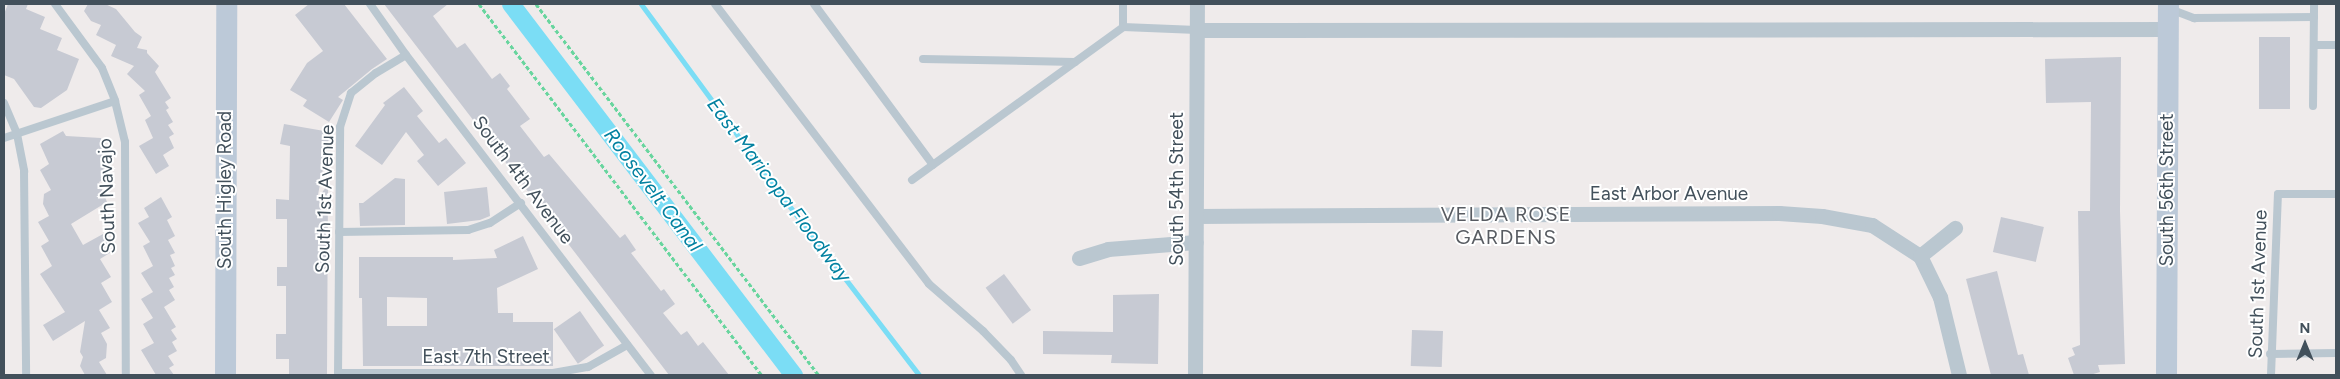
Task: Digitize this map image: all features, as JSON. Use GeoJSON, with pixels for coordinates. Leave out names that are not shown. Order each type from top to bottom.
{"type":"FeatureCollection","features":[{"type":"Feature","properties":{"kind":"main road","name":"South Higley Road"},"geometry":{"type":"LineString","coordinates":[[225,375],[226,4]]}},
{"type":"Feature","properties":{"kind":"main road","name":"South 56th Street"},"geometry":{"type":"LineString","coordinates":[[2166,375],[2171,11]]}},
{"type":"Feature","properties":{"kind":"street","name":"South 54th Street"},"geometry":{"type":"LineString","coordinates":[[1196,375],[1197,4]]}},
{"type":"Feature","properties":{"kind":"street"},"geometry":{"type":"LineString","coordinates":[[1197,30],[2171,11]]}},
{"type":"Feature","properties":{"kind":"street","name":"East Arbor Avenue"},"geometry":{"type":"LineString","coordinates":[[1197,216],[1779,213],[1822,216],[1872,226],[1920,256]]}},
{"type":"Feature","properties":{"kind":"street"},"geometry":{"type":"LineString","coordinates":[[1955,228],[1920,256],[1940,297],[1960,375]]}},
{"type":"Feature","properties":{"kind":"street"},"geometry":{"type":"LineString","coordinates":[[1079,258],[1108,249],[1196,242]]}},
{"type":"Feature","properties":{"kind":"lane","name":"South Navajo"},"geometry":{"type":"LineString","coordinates":[[55,4],[102,68],[115,101],[125,142],[126,375]]}},
{"type":"Feature","properties":{"kind":"lane","name":"South 4th Avenue"},"geometry":{"type":"LineString","coordinates":[[370,4],[406,55],[651,375]]}},
{"type":"Feature","properties":{"kind":"lane"},"geometry":{"type":"LineString","coordinates":[[715,4],[929,284],[983,332],[1011,360],[1021,375]]}},
{"type":"Feature","properties":{"kind":"lane"},"geometry":{"type":"LineString","coordinates":[[814,4],[932,165]]}},
{"type":"Feature","properties":{"kind":"lane"},"geometry":{"type":"LineString","coordinates":[[1123,28],[1124,4]]}},
{"type":"Feature","properties":{"kind":"lane"},"geometry":{"type":"LineString","coordinates":[[2313,106],[2314,4]]}},
{"type":"Feature","properties":{"kind":"lane"},"geometry":{"type":"LineString","coordinates":[[2171,11],[2194,18],[2314,17]]}},
{"type":"Feature","properties":{"kind":"lane"},"geometry":{"type":"LineString","coordinates":[[912,180],[1123,28],[1197,30]]}},
{"type":"Feature","properties":{"kind":"lane"},"geometry":{"type":"LineString","coordinates":[[2314,45],[2336,45]]}},
{"type":"Feature","properties":{"kind":"lane","name":"South 1st Avenue"},"geometry":{"type":"LineString","coordinates":[[338,374],[340,127],[351,94],[376,73],[406,55]]}},
{"type":"Feature","properties":{"kind":"lane"},"geometry":{"type":"LineString","coordinates":[[923,59],[1075,62]]}},
{"type":"Feature","properties":{"kind":"lane"},"geometry":{"type":"LineString","coordinates":[[4,138],[115,101]]}},
{"type":"Feature","properties":{"kind":"lane"},"geometry":{"type":"LineString","coordinates":[[4,103],[17,134],[24,171],[26,375]]}},
{"type":"Feature","properties":{"kind":"lane","name":"South 1st Avenue"},"geometry":{"type":"LineString","coordinates":[[2271,375],[2270,354],[2278,194],[2336,194]]}},
{"type":"Feature","properties":{"kind":"lane"},"geometry":{"type":"LineString","coordinates":[[339,232],[468,230],[490,223],[521,203]]}},
{"type":"Feature","properties":{"kind":"lane","name":"East 7th Street"},"geometry":{"type":"LineString","coordinates":[[338,374],[552,373],[588,367],[627,345]]}},
{"type":"Feature","properties":{"kind":"lane"},"geometry":{"type":"LineString","coordinates":[[2270,354],[2336,353]]}},
{"type":"Feature","properties":{"kind":"path"},"geometry":{"type":"LineString","coordinates":[[479,4],[762,375]]}},
{"type":"Feature","properties":{"kind":"path"},"geometry":{"type":"LineString","coordinates":[[536,4],[819,375]]}},
{"type":"Feature","properties":{"kind":"building"},"geometry":{"type":"Polygon","coordinates":[[[8,4],[28,4],[26,9],[45,17],[40,29],[62,38],[57,50],[79,59],[67,90],[41,108],[34,107],[14,79],[4,75],[4,14],[8,4]]]}},
{"type":"Feature","properties":{"kind":"building"},"geometry":{"type":"Polygon","coordinates":[[[88,4],[105,4],[116,9],[135,32],[142,37],[137,48],[147,50],[147,53],[159,66],[155,72],[171,98],[165,102],[169,108],[166,110],[173,122],[168,125],[174,134],[169,137],[174,148],[163,155],[169,166],[156,174],[139,146],[153,138],[145,120],[151,116],[139,95],[145,91],[127,74],[134,66],[111,56],[116,45],[96,35],[101,25],[91,21],[84,11],[88,4]]]}},
{"type":"Feature","properties":{"kind":"building"},"geometry":{"type":"Polygon","coordinates":[[[309,4],[344,4],[387,59],[338,97],[343,100],[329,122],[303,106],[307,100],[290,90],[307,63],[323,51],[295,15],[309,4]]]}},
{"type":"Feature","properties":{"kind":"building"},"geometry":{"type":"Polygon","coordinates":[[[384,4],[448,4],[433,16],[457,48],[465,43],[492,79],[500,73],[510,86],[507,89],[530,119],[520,126],[544,157],[549,154],[620,238],[625,234],[636,250],[631,253],[661,291],[664,289],[675,304],[663,313],[681,335],[687,331],[698,346],[703,342],[729,375],[669,375],[384,4]]]}},
{"type":"Feature","properties":{"kind":"building"},"geometry":{"type":"Polygon","coordinates":[[[2259,37],[2290,37],[2290,109],[2259,109],[2259,37]]]}},
{"type":"Feature","properties":{"kind":"building"},"geometry":{"type":"Polygon","coordinates":[[[2121,57],[2120,211],[2125,364],[2098,365],[2100,372],[2090,375],[2074,375],[2068,358],[2075,355],[2072,348],[2080,345],[2078,211],[2090,211],[2091,102],[2046,103],[2045,59],[2121,57]]]}},
{"type":"Feature","properties":{"kind":"building"},"geometry":{"type":"Polygon","coordinates":[[[404,87],[423,111],[417,116],[439,143],[446,138],[466,163],[438,186],[417,161],[424,155],[406,132],[382,165],[355,146],[385,105],[383,103],[404,87]]]}},
{"type":"Feature","properties":{"kind":"building"},"geometry":{"type":"Polygon","coordinates":[[[284,124],[330,132],[317,200],[328,184],[327,375],[289,375],[289,359],[276,359],[276,334],[286,334],[286,286],[277,286],[277,267],[287,267],[287,219],[276,219],[276,199],[289,200],[290,146],[280,144],[284,124]]]}},
{"type":"Feature","properties":{"kind":"building"},"geometry":{"type":"Polygon","coordinates":[[[63,131],[66,136],[101,138],[103,164],[110,176],[99,182],[107,202],[71,224],[83,245],[103,234],[113,251],[100,259],[111,277],[101,283],[112,302],[99,310],[110,328],[101,333],[107,344],[106,358],[99,362],[107,375],[85,375],[80,366],[83,357],[80,352],[85,321],[53,341],[43,325],[65,312],[40,274],[52,266],[41,246],[49,241],[38,222],[49,216],[43,204],[44,194],[51,190],[40,170],[49,164],[40,144],[63,131]]]}},
{"type":"Feature","properties":{"kind":"building"},"geometry":{"type":"Polygon","coordinates":[[[395,178],[405,179],[405,225],[360,226],[359,203],[363,203],[395,178]]]}},
{"type":"Feature","properties":{"kind":"building"},"geometry":{"type":"Polygon","coordinates":[[[487,187],[490,216],[480,220],[447,224],[444,192],[487,187]]]}},
{"type":"Feature","properties":{"kind":"building"},"geometry":{"type":"Polygon","coordinates":[[[161,197],[172,217],[167,220],[175,236],[168,240],[175,253],[170,255],[175,266],[171,268],[175,275],[169,278],[174,287],[169,290],[175,300],[164,307],[176,327],[171,330],[177,339],[172,342],[177,351],[168,356],[174,365],[169,368],[174,375],[156,375],[141,350],[154,343],[143,324],[153,318],[141,299],[153,292],[141,273],[153,266],[143,246],[150,242],[138,223],[149,217],[144,208],[161,197]]]}},
{"type":"Feature","properties":{"kind":"building"},"geometry":{"type":"Polygon","coordinates":[[[2001,217],[2044,227],[2036,262],[1993,252],[2001,217]]]}},
{"type":"Feature","properties":{"kind":"building"},"geometry":{"type":"Polygon","coordinates":[[[523,236],[538,269],[497,288],[498,313],[513,313],[513,322],[553,322],[553,366],[363,366],[362,298],[359,298],[359,257],[453,257],[453,260],[497,258],[494,250],[523,236]],[[387,297],[387,326],[427,326],[427,298],[387,297]]]}},
{"type":"Feature","properties":{"kind":"building"},"geometry":{"type":"Polygon","coordinates":[[[1997,271],[2018,355],[2023,354],[2029,375],[1991,375],[1966,279],[1997,271]]]}},
{"type":"Feature","properties":{"kind":"building"},"geometry":{"type":"Polygon","coordinates":[[[1004,274],[1031,310],[1013,324],[986,288],[1004,274]]]}},
{"type":"Feature","properties":{"kind":"building"},"geometry":{"type":"Polygon","coordinates":[[[1159,294],[1158,364],[1111,363],[1112,355],[1043,354],[1043,331],[1113,332],[1113,295],[1159,294]]]}},
{"type":"Feature","properties":{"kind":"building"},"geometry":{"type":"Polygon","coordinates":[[[580,311],[604,345],[578,364],[554,329],[580,311]]]}},
{"type":"Feature","properties":{"kind":"building"},"geometry":{"type":"Polygon","coordinates":[[[1412,330],[1443,331],[1442,367],[1411,366],[1412,330]]]}},
{"type":"Feature","properties":{"kind":"waterway","name":"Roosevelt Canal"},"geometry":{"type":"LineString","coordinates":[[511,4],[794,375]]}},
{"type":"Feature","properties":{"kind":"waterway","name":"East Maricopa Floodway"},"geometry":{"type":"LineString","coordinates":[[641,4],[784,199],[919,375]]}},
{"type":"Feature","properties":{"kind":"district","name":"VELDA ROSE GARDENS"},"geometry":{"type":"Point","coordinates":[1506,226]}}]}
